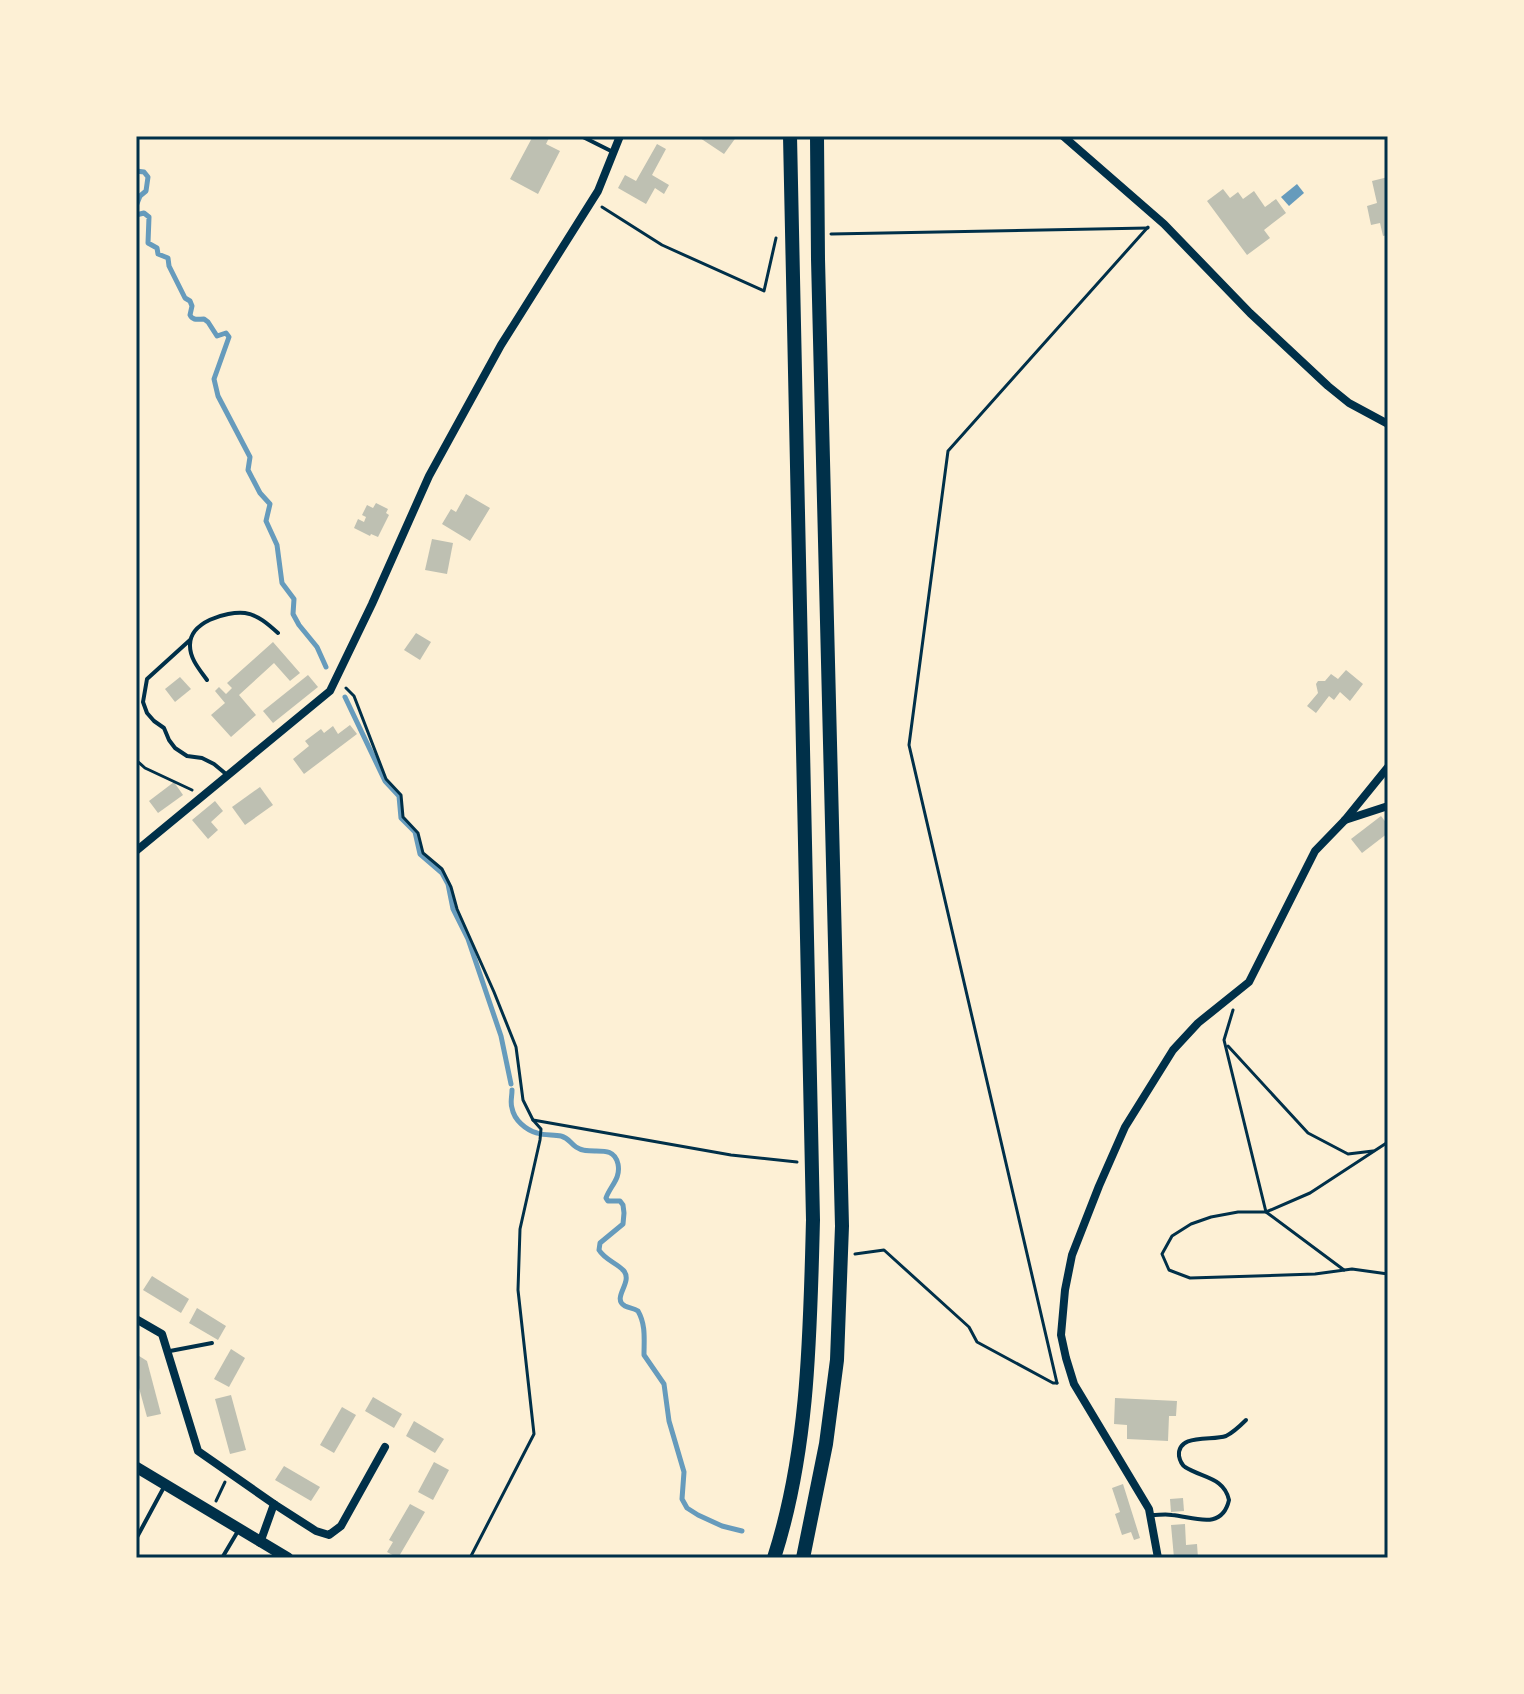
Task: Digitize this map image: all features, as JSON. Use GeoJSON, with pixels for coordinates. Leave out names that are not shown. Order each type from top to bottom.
{"type":"FeatureCollection","features":[{"type":"Feature","properties":{"kind":"highway"},"geometry":{"type":"LineString","coordinates":[[774,1558],[798,1445],[809,1358],[813,1220],[790,136]]}},
{"type":"Feature","properties":{"kind":"highway"},"geometry":{"type":"LineString","coordinates":[[803,1558],[826,1444],[837,1360],[842,1226],[817,136]]}},
{"type":"Feature","properties":{"kind":"street"},"geometry":{"type":"LineString","coordinates":[[136,851],[330,691],[429,476],[501,345],[598,191],[620,136]]}},
{"type":"Feature","properties":{"kind":"street"},"geometry":{"type":"LineString","coordinates":[[1063,136],[1168,227],[1250,313],[1328,386],[1349,403],[1388,424]]}},
{"type":"Feature","properties":{"kind":"street"},"geometry":{"type":"LineString","coordinates":[[1158,1558],[1149,1509],[1074,1384],[1061,1335],[1072,1255],[1125,1127],[1173,1050],[1198,1023],[1249,982],[1315,851],[1388,767]]}},
{"type":"Feature","properties":{"kind":"street"},"geometry":{"type":"LineString","coordinates":[[1345,820],[1388,806]]}},
{"type":"Feature","properties":{"kind":"street"},"geometry":{"type":"LineString","coordinates":[[136,1319],[162,1334],[198,1451],[316,1531],[329,1535],[341,1526],[385,1447]]}},
{"type":"Feature","properties":{"kind":"street"},"geometry":{"type":"LineString","coordinates":[[136,1467],[288,1558]]}},
{"type":"Feature","properties":{"kind":"street"},"geometry":{"type":"LineString","coordinates":[[260,1543],[274,1504]]}},
{"type":"Feature","properties":{"kind":"lane"},"geometry":{"type":"LineString","coordinates":[[581,136],[613,152]]}},
{"type":"Feature","properties":{"kind":"lane"},"geometry":{"type":"LineString","coordinates":[[228,776],[214,764],[187,756],[175,748],[164,728],[147,713],[143,702],[147,679],[206,622],[229,614],[244,613],[268,623],[278,633]]}},
{"type":"Feature","properties":{"kind":"lane"},"geometry":{"type":"LineString","coordinates":[[190,640],[190,650],[207,680]]}},
{"type":"Feature","properties":{"kind":"lane"},"geometry":{"type":"LineString","coordinates":[[168,1352],[212,1343]]}},
{"type":"Feature","properties":{"kind":"lane"},"geometry":{"type":"LineString","coordinates":[[1150,1515],[1169,1514],[1204,1521],[1224,1512],[1229,1500],[1224,1488],[1207,1476],[1185,1467],[1179,1454],[1185,1442],[1230,1434],[1246,1420]]}},
{"type":"Feature","properties":{"kind":"lane"},"geometry":{"type":"LineString","coordinates":[[136,1539],[165,1485]]}},
{"type":"Feature","properties":{"kind":"lane"},"geometry":{"type":"LineString","coordinates":[[222,1558],[239,1529]]}},
{"type":"Feature","properties":{"kind":"path"},"geometry":{"type":"LineString","coordinates":[[591,201],[662,245],[764,291],[777,238],[792,236]]}},
{"type":"Feature","properties":{"kind":"path"},"geometry":{"type":"LineString","coordinates":[[818,234],[1148,228],[948,451],[909,745],[1057,1383]]}},
{"type":"Feature","properties":{"kind":"path"},"geometry":{"type":"LineString","coordinates":[[338,675],[354,696],[386,779],[401,795],[403,817],[418,833],[423,853],[442,869],[451,887],[457,909],[516,1047],[523,1100],[541,1129],[520,1229],[518,1290],[534,1434],[470,1558]]}},
{"type":"Feature","properties":{"kind":"path"},"geometry":{"type":"LineString","coordinates":[[136,760],[145,768],[204,796]]}},
{"type":"Feature","properties":{"kind":"path"},"geometry":{"type":"LineString","coordinates":[[1238,991],[1224,1040],[1266,1212],[1345,1270]]}},
{"type":"Feature","properties":{"kind":"path"},"geometry":{"type":"LineString","coordinates":[[1225,1043],[1308,1133],[1348,1154],[1376,1151]]}},
{"type":"Feature","properties":{"kind":"path"},"geometry":{"type":"LineString","coordinates":[[1388,1142],[1310,1193],[1266,1212],[1225,1214],[1191,1224],[1172,1236],[1162,1254],[1169,1270],[1190,1278],[1315,1274],[1352,1269],[1388,1274]]}},
{"type":"Feature","properties":{"kind":"path"},"geometry":{"type":"LineString","coordinates":[[210,1511],[229,1473]]}},
{"type":"Feature","properties":{"kind":"water"},"geometry":{"type":"Polygon","coordinates":[[[1297,184],[1304,193],[1289,206],[1281,197],[1297,184]]]}},
{"type":"Feature","properties":{"kind":"building"},"geometry":{"type":"Polygon","coordinates":[[[533,136],[550,136],[546,144],[560,151],[538,194],[510,179],[533,136]]]}},
{"type":"Feature","properties":{"kind":"building"},"geometry":{"type":"Polygon","coordinates":[[[697,136],[737,136],[724,154],[697,136]]]}},
{"type":"Feature","properties":{"kind":"building"},"geometry":{"type":"Polygon","coordinates":[[[657,144],[666,149],[652,175],[669,185],[664,194],[655,188],[646,204],[618,188],[625,175],[636,181],[657,144]]]}},
{"type":"Feature","properties":{"kind":"building"},"geometry":{"type":"Polygon","coordinates":[[[1388,177],[1388,235],[1383,236],[1380,223],[1371,225],[1367,206],[1377,203],[1372,181],[1388,177]]]}},
{"type":"Feature","properties":{"kind":"building"},"geometry":{"type":"Polygon","coordinates":[[[1223,189],[1230,198],[1238,192],[1243,199],[1254,191],[1265,207],[1276,199],[1286,213],[1264,230],[1270,238],[1247,255],[1207,201],[1223,189]]]}},
{"type":"Feature","properties":{"kind":"building"},"geometry":{"type":"Polygon","coordinates":[[[466,494],[490,508],[470,541],[442,524],[451,509],[456,512],[466,494]]]}},
{"type":"Feature","properties":{"kind":"building"},"geometry":{"type":"Polygon","coordinates":[[[376,503],[388,509],[386,513],[389,515],[378,537],[354,528],[358,519],[364,522],[366,517],[362,515],[367,505],[373,508],[376,503]]]}},
{"type":"Feature","properties":{"kind":"building"},"geometry":{"type":"Polygon","coordinates":[[[432,539],[453,543],[447,574],[425,570],[432,539]]]}},
{"type":"Feature","properties":{"kind":"building"},"geometry":{"type":"Polygon","coordinates":[[[416,633],[431,642],[420,660],[404,650],[416,633]]]}},
{"type":"Feature","properties":{"kind":"building"},"geometry":{"type":"Polygon","coordinates":[[[273,642],[300,673],[290,681],[274,663],[239,695],[256,715],[231,737],[211,715],[225,703],[215,691],[219,687],[226,694],[232,688],[227,683],[273,642]]]}},
{"type":"Feature","properties":{"kind":"building"},"geometry":{"type":"Polygon","coordinates":[[[1346,670],[1363,684],[1350,701],[1340,692],[1334,700],[1329,696],[1316,713],[1307,706],[1318,693],[1318,681],[1325,681],[1331,674],[1338,679],[1346,670]]]}},
{"type":"Feature","properties":{"kind":"building"},"geometry":{"type":"Polygon","coordinates":[[[308,675],[318,687],[273,723],[263,711],[308,675]]]}},
{"type":"Feature","properties":{"kind":"building"},"geometry":{"type":"Polygon","coordinates":[[[180,677],[191,689],[175,702],[165,689],[180,677]]]}},
{"type":"Feature","properties":{"kind":"building"},"geometry":{"type":"Polygon","coordinates":[[[350,725],[357,734],[304,774],[293,759],[309,746],[305,741],[321,729],[324,733],[333,726],[338,734],[350,725]]]}},
{"type":"Feature","properties":{"kind":"building"},"geometry":{"type":"Polygon","coordinates":[[[174,782],[183,795],[158,813],[149,801],[174,782]]]}},
{"type":"Feature","properties":{"kind":"building"},"geometry":{"type":"Polygon","coordinates":[[[260,787],[273,805],[245,825],[232,807],[260,787]]]}},
{"type":"Feature","properties":{"kind":"building"},"geometry":{"type":"Polygon","coordinates":[[[215,801],[223,811],[211,822],[218,830],[208,839],[192,820],[215,801]]]}},
{"type":"Feature","properties":{"kind":"building"},"geometry":{"type":"Polygon","coordinates":[[[1381,816],[1388,825],[1388,833],[1362,853],[1351,839],[1381,816]]]}},
{"type":"Feature","properties":{"kind":"building"},"geometry":{"type":"Polygon","coordinates":[[[152,1276],[189,1299],[181,1313],[143,1290],[152,1276]]]}},
{"type":"Feature","properties":{"kind":"building"},"geometry":{"type":"Polygon","coordinates":[[[197,1308],[226,1326],[218,1340],[189,1323],[197,1308]]]}},
{"type":"Feature","properties":{"kind":"building"},"geometry":{"type":"Polygon","coordinates":[[[231,1349],[245,1358],[229,1387],[214,1379],[231,1349]]]}},
{"type":"Feature","properties":{"kind":"building"},"geometry":{"type":"Polygon","coordinates":[[[136,1354],[147,1361],[161,1414],[147,1417],[136,1377],[136,1354]]]}},
{"type":"Feature","properties":{"kind":"building"},"geometry":{"type":"Polygon","coordinates":[[[231,1395],[246,1450],[230,1454],[215,1399],[231,1395]]]}},
{"type":"Feature","properties":{"kind":"building"},"geometry":{"type":"Polygon","coordinates":[[[373,1397],[402,1414],[394,1428],[365,1411],[373,1397]]]}},
{"type":"Feature","properties":{"kind":"building"},"geometry":{"type":"Polygon","coordinates":[[[1115,1398],[1177,1401],[1176,1416],[1169,1416],[1168,1441],[1127,1439],[1127,1425],[1114,1424],[1115,1398]]]}},
{"type":"Feature","properties":{"kind":"building"},"geometry":{"type":"Polygon","coordinates":[[[342,1407],[356,1415],[334,1453],[320,1445],[342,1407]]]}},
{"type":"Feature","properties":{"kind":"building"},"geometry":{"type":"Polygon","coordinates":[[[414,1421],[444,1439],[435,1453],[406,1436],[414,1421]]]}},
{"type":"Feature","properties":{"kind":"building"},"geometry":{"type":"Polygon","coordinates":[[[434,1462],[449,1470],[433,1500],[418,1492],[434,1462]]]}},
{"type":"Feature","properties":{"kind":"building"},"geometry":{"type":"Polygon","coordinates":[[[284,1466],[320,1487],[311,1501],[275,1480],[284,1466]]]}},
{"type":"Feature","properties":{"kind":"building"},"geometry":{"type":"Polygon","coordinates":[[[1123,1484],[1140,1538],[1134,1540],[1131,1532],[1122,1535],[1115,1514],[1120,1512],[1112,1488],[1123,1484]]]}},
{"type":"Feature","properties":{"kind":"building"},"geometry":{"type":"Polygon","coordinates":[[[1183,1498],[1184,1511],[1171,1512],[1170,1499],[1183,1498]]]}},
{"type":"Feature","properties":{"kind":"building"},"geometry":{"type":"Polygon","coordinates":[[[410,1504],[425,1512],[398,1558],[387,1552],[393,1542],[389,1540],[410,1504]]]}},
{"type":"Feature","properties":{"kind":"building"},"geometry":{"type":"Polygon","coordinates":[[[1185,1524],[1186,1545],[1197,1544],[1198,1558],[1174,1558],[1171,1525],[1185,1524]]]}},
{"type":"Feature","properties":{"kind":"waterway"},"geometry":{"type":"LineString","coordinates":[[136,171],[144,172],[148,177],[146,191],[136,206]]}},
{"type":"Feature","properties":{"kind":"waterway"},"geometry":{"type":"LineString","coordinates":[[136,215],[144,213],[149,217],[148,243],[157,248],[158,254],[168,258],[169,266],[192,306],[191,317],[204,319],[217,336],[226,333],[229,337],[214,379],[218,396],[250,457],[248,470],[260,493],[270,504],[266,521],[277,545],[282,583],[294,599],[293,614],[317,647],[326,667]]}},
{"type":"Feature","properties":{"kind":"waterway"},"geometry":{"type":"LineString","coordinates":[[345,697],[385,781],[399,796],[401,818],[415,832],[420,854],[442,873],[448,884],[453,909],[468,939],[501,1036],[511,1084]]}},
{"type":"Feature","properties":{"kind":"waterway"},"geometry":{"type":"LineString","coordinates":[[512,1090],[513,1112],[529,1130],[561,1136],[582,1150],[611,1153],[615,1157],[618,1174],[606,1198],[608,1201],[620,1201],[623,1205],[623,1224],[600,1243],[599,1250],[624,1271],[626,1280],[621,1303],[638,1311],[641,1316],[644,1355],[664,1384],[669,1421],[684,1472],[682,1499],[687,1508],[698,1515],[742,1531]]}}]}
